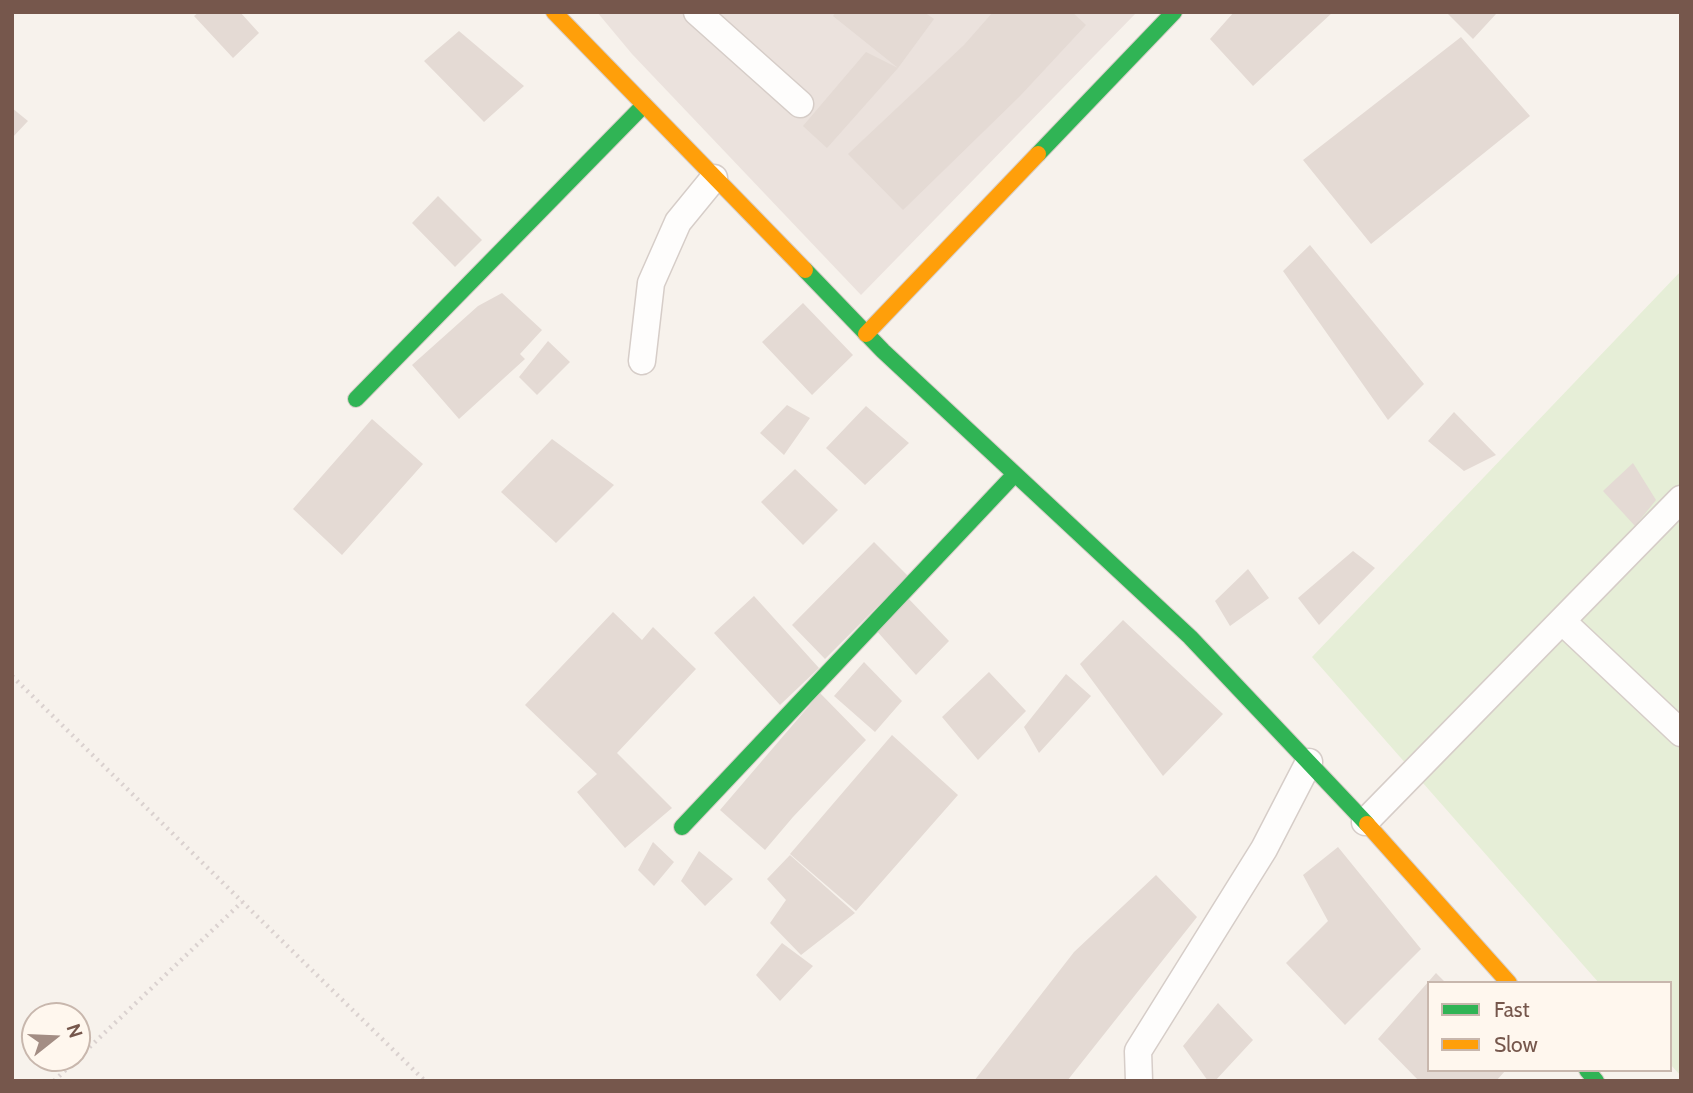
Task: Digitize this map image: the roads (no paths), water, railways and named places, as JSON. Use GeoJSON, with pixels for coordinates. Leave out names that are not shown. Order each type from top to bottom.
{"type":"FeatureCollection","features":[{"type":"Feature","properties":{"kind":"main road"},"geometry":{"type":"LineString","coordinates":[[554,12],[866,334],[1190,636],[1365,822],[1507,981]]}},
{"type":"Feature","properties":{"kind":"main road"},"geometry":{"type":"LineString","coordinates":[[866,334],[1174,12]]}},
{"type":"Feature","properties":{"kind":"main road"},"geometry":{"type":"LineString","coordinates":[[356,399],[644,105]]}},
{"type":"Feature","properties":{"kind":"main road"},"geometry":{"type":"LineString","coordinates":[[682,827],[1015,474]]}},
{"type":"Feature","properties":{"kind":"lane"},"geometry":{"type":"LineString","coordinates":[[697,12],[800,104]]}},
{"type":"Feature","properties":{"kind":"lane"},"geometry":{"type":"LineString","coordinates":[[642,361],[651,283],[678,222],[714,178]]}},
{"type":"Feature","properties":{"kind":"lane"},"geometry":{"type":"LineString","coordinates":[[1365,822],[1681,499]]}},
{"type":"Feature","properties":{"kind":"lane"},"geometry":{"type":"LineString","coordinates":[[1562,621],[1681,733]]}},
{"type":"Feature","properties":{"kind":"lane"},"geometry":{"type":"LineString","coordinates":[[1139,1081],[1138,1051],[1264,849],[1308,762]]}}]}
